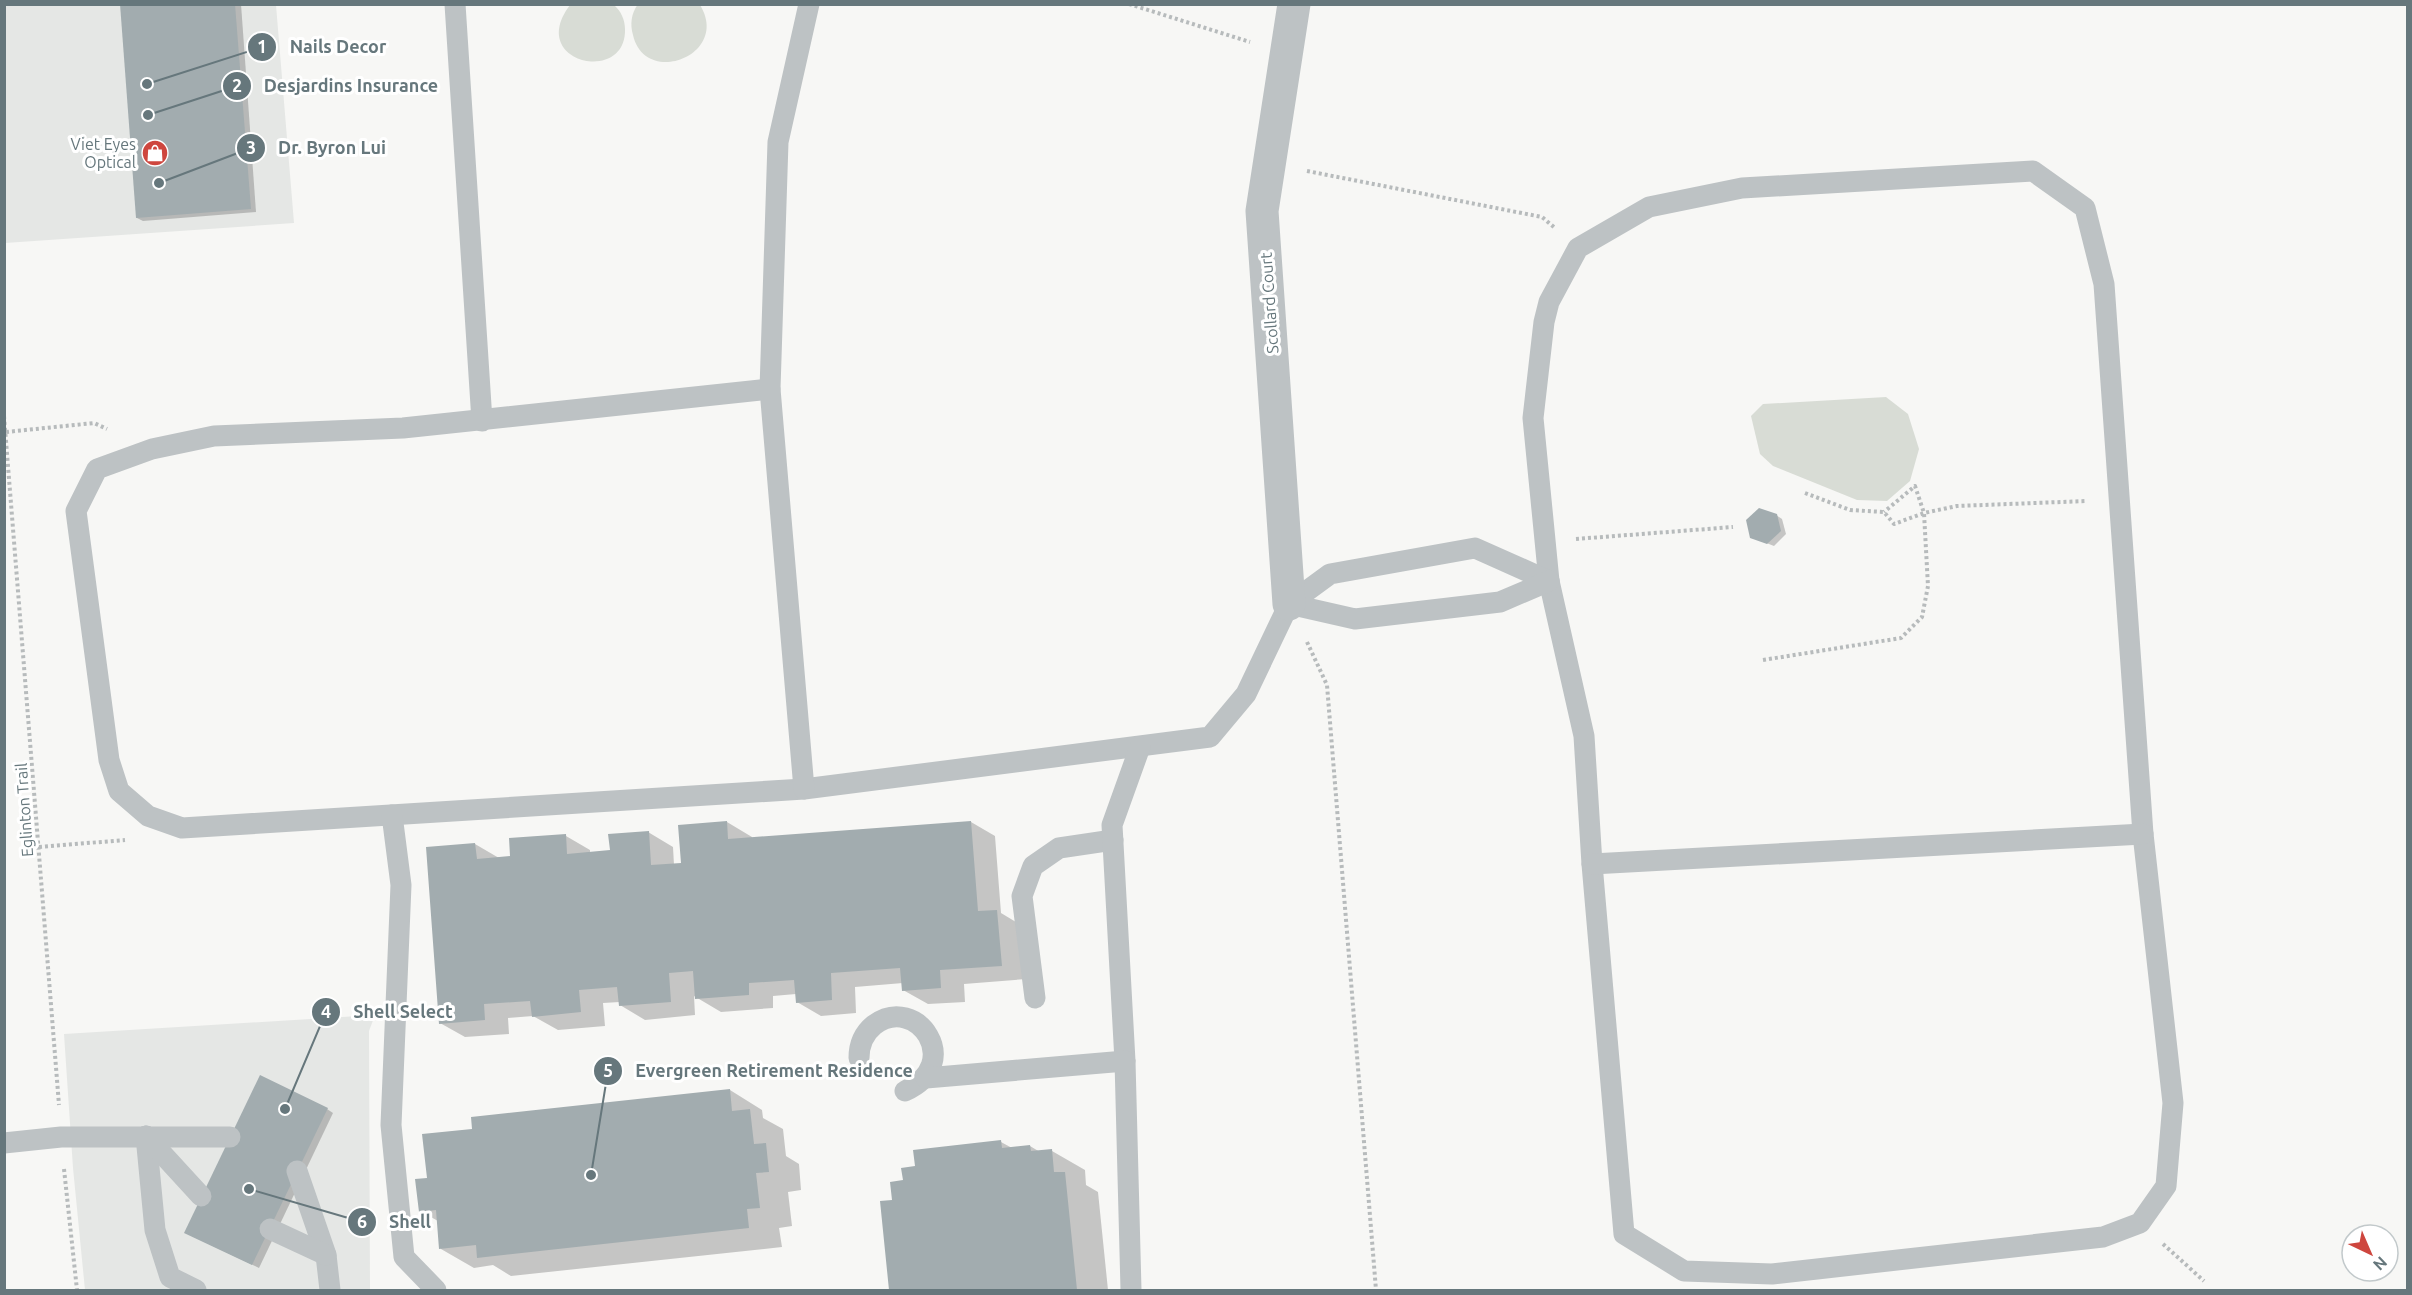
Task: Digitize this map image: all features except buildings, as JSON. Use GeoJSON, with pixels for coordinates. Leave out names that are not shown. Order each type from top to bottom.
{"type":"FeatureCollection","features":[{"type":"Feature","properties":{"kind":"street","name":"Scollard Court"},"geometry":{"type":"LineString","coordinates":[[1289,604],[1262,211],[1294,4]]}},
{"type":"Feature","properties":{"kind":"lane"},"geometry":{"type":"LineString","coordinates":[[455,4],[482,421]]}},
{"type":"Feature","properties":{"kind":"lane"},"geometry":{"type":"LineString","coordinates":[[804,789],[770,389],[778,142],[809,4]]}},
{"type":"Feature","properties":{"kind":"lane"},"geometry":{"type":"LineString","coordinates":[[2033,171],[2085,208],[2104,284],[2143,834],[2173,1103],[2166,1186],[2140,1223],[2103,1237],[1772,1274],[1684,1271],[1624,1234],[1592,864],[1584,736],[1549,581],[1533,418],[1547,312],[1578,248],[1649,207],[1742,188],[2033,171]]}},
{"type":"Feature","properties":{"kind":"lane"},"geometry":{"type":"LineString","coordinates":[[770,389],[403,429],[214,436],[152,449],[97,469],[76,511],[109,760],[119,791],[148,816],[182,828],[804,789],[1210,737],[1246,694],[1289,604],[1330,574],[1475,548],[1549,581]]}},
{"type":"Feature","properties":{"kind":"lane"},"geometry":{"type":"LineString","coordinates":[[1289,604],[1355,619],[1500,602],[1549,581]]}},
{"type":"Feature","properties":{"kind":"lane"},"geometry":{"type":"LineString","coordinates":[[1131,1290],[1125,1061],[1112,825],[1140,747]]}},
{"type":"Feature","properties":{"kind":"lane"},"geometry":{"type":"LineString","coordinates":[[392,814],[401,885],[391,1125],[404,1257],[436,1290]]}},
{"type":"Feature","properties":{"kind":"lane"},"geometry":{"type":"LineString","coordinates":[[1592,864],[2143,834]]}},
{"type":"Feature","properties":{"kind":"lane"},"geometry":{"type":"LineString","coordinates":[[1035,998],[1022,896],[1034,866],[1059,848],[1113,840]]}},
{"type":"Feature","properties":{"kind":"lane"},"geometry":{"type":"LineString","coordinates":[[859,1058],[863,1037],[871,1027],[882,1020],[893,1017],[906,1018],[922,1027],[932,1042],[934,1055],[932,1067],[926,1078],[917,1086],[905,1091]]}},
{"type":"Feature","properties":{"kind":"lane"},"geometry":{"type":"LineString","coordinates":[[926,1078],[1125,1061]]}},
{"type":"Feature","properties":{"kind":"lane"},"geometry":{"type":"LineString","coordinates":[[146,1136],[201,1196]]}},
{"type":"Feature","properties":{"kind":"lane"},"geometry":{"type":"LineString","coordinates":[[146,1136],[155,1230],[170,1276],[196,1290]]}},
{"type":"Feature","properties":{"kind":"lane"},"geometry":{"type":"LineString","coordinates":[[4,1143],[61,1137],[230,1137]]}},
{"type":"Feature","properties":{"kind":"lane"},"geometry":{"type":"LineString","coordinates":[[297,1171],[326,1255],[330,1290]]}},
{"type":"Feature","properties":{"kind":"lane"},"geometry":{"type":"LineString","coordinates":[[270,1229],[326,1255]]}},
{"type":"Feature","properties":{"kind":"path"},"geometry":{"type":"LineString","coordinates":[[1129,4],[1285,53]]}},
{"type":"Feature","properties":{"kind":"path"},"geometry":{"type":"LineString","coordinates":[[1270,164],[1542,216],[1578,248]]}},
{"type":"Feature","properties":{"kind":"path","name":"Eglinton Trail"},"geometry":{"type":"LineString","coordinates":[[4,416],[59,1094]]}},
{"type":"Feature","properties":{"kind":"path"},"geometry":{"type":"LineString","coordinates":[[6,432],[94,423],[152,449]]}},
{"type":"Feature","properties":{"kind":"path"},"geometry":{"type":"LineString","coordinates":[[1763,660],[1901,638],[1922,617],[1928,586],[1924,513],[1915,486],[1884,512],[1850,510],[1805,493]]}},
{"type":"Feature","properties":{"kind":"path"},"geometry":{"type":"LineString","coordinates":[[1884,512],[1894,524],[1924,513],[1957,506],[2119,500]]}},
{"type":"Feature","properties":{"kind":"path"},"geometry":{"type":"LineString","coordinates":[[1545,542],[1733,527]]}},
{"type":"Feature","properties":{"kind":"path"},"geometry":{"type":"LineString","coordinates":[[1289,604],[1327,685],[1376,1290]]}},
{"type":"Feature","properties":{"kind":"path"},"geometry":{"type":"LineString","coordinates":[[39,847],[133,840]]}},
{"type":"Feature","properties":{"kind":"path"},"geometry":{"type":"LineString","coordinates":[[64,1174],[76,1290]]}},
{"type":"Feature","properties":{"kind":"path"},"geometry":{"type":"LineString","coordinates":[[2140,1223],[2204,1281]]}},
{"type":"Feature","properties":{"kind":"shaded area"},"geometry":{"type":"Polygon","coordinates":[[[638,4],[700,5],[707,23],[704,38],[696,50],[683,59],[668,62],[653,60],[641,51],[633,35],[632,19],[638,4]]]}},
{"type":"Feature","properties":{"kind":"shaded area"},"geometry":{"type":"Polygon","coordinates":[[[5,5],[276,5],[294,223],[5,243],[5,5]]]}},
{"type":"Feature","properties":{"kind":"shaded area"},"geometry":{"type":"Polygon","coordinates":[[[570,5],[614,5],[619,10],[625,29],[621,46],[611,57],[597,61],[582,60],[569,53],[560,41],[560,25],[570,5]]]}},
{"type":"Feature","properties":{"kind":"shaded area"},"geometry":{"type":"Polygon","coordinates":[[[1886,397],[1908,414],[1919,449],[1910,481],[1887,501],[1857,500],[1773,466],[1760,454],[1751,416],[1763,404],[1886,397]]]}},
{"type":"Feature","properties":{"kind":"shaded area"},"geometry":{"type":"Polygon","coordinates":[[[375,1015],[369,1031],[370,1290],[85,1290],[73,1168],[64,1034],[375,1015]]]}},
{"type":"Feature","properties":{"kind":"place","name":"Nails Decor"},"geometry":{"type":"Point","coordinates":[147,84]}},
{"type":"Feature","properties":{"kind":"place","name":"Desjardins Insurance"},"geometry":{"type":"Point","coordinates":[148,115]}},
{"type":"Feature","properties":{"kind":"place","name":"Viet Eyes Optical"},"geometry":{"type":"Point","coordinates":[155,153]}},
{"type":"Feature","properties":{"kind":"place","name":"Dr. Byron Lui"},"geometry":{"type":"Point","coordinates":[159,183]}},
{"type":"Feature","properties":{"kind":"place","name":"Shell Select"},"geometry":{"type":"Point","coordinates":[285,1109]}},
{"type":"Feature","properties":{"kind":"place","name":"Evergreen Retirement Residence"},"geometry":{"type":"Point","coordinates":[591,1175]}},
{"type":"Feature","properties":{"kind":"place","name":"Shell"},"geometry":{"type":"Point","coordinates":[249,1189]}}]}
